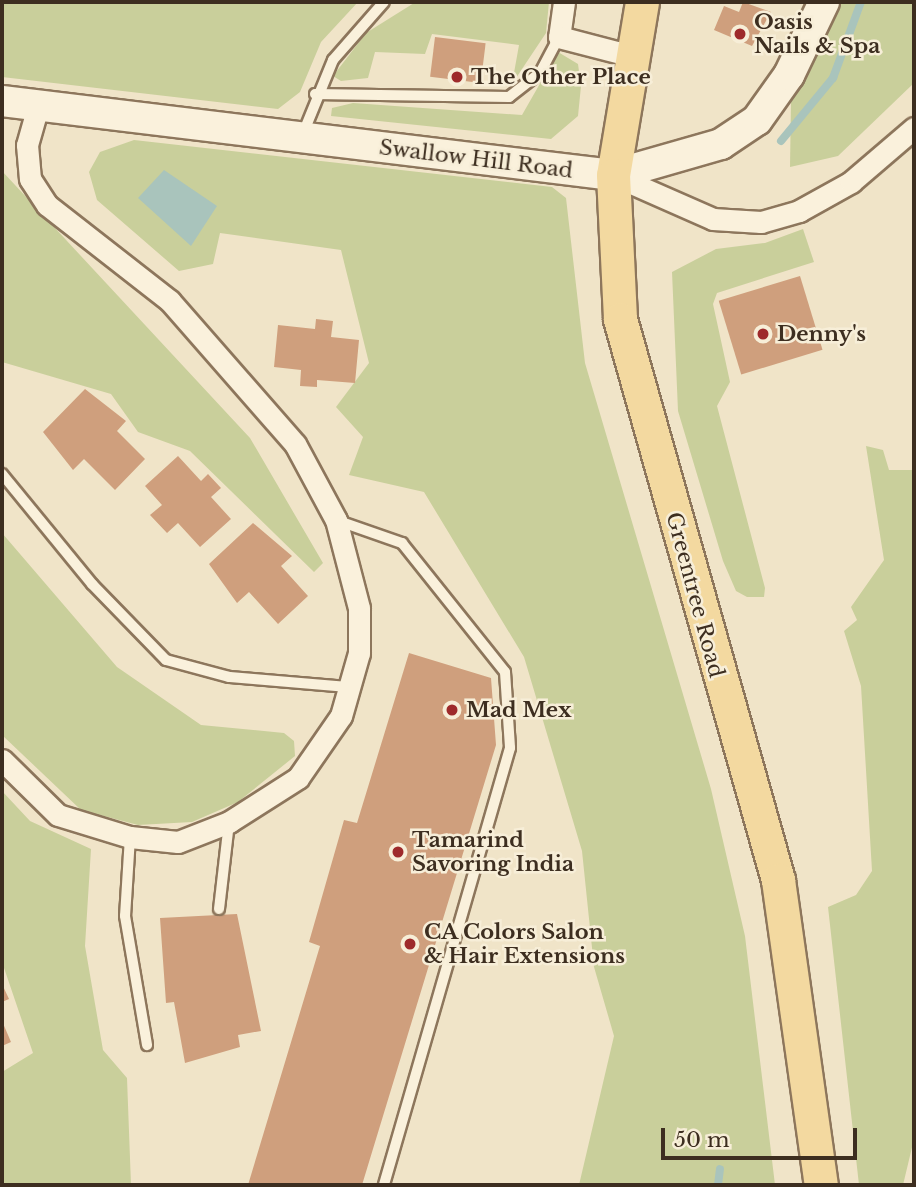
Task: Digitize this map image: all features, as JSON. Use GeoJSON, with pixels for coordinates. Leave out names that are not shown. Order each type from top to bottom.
{"type":"FeatureCollection","features":[{"type":"Feature","properties":{"kind":"main road","name":"Greentree Road"},"geometry":{"type":"LineString","coordinates":[[642,2],[613,175],[620,318],[778,880],[821,1185]]}},
{"type":"Feature","properties":{"kind":"street"},"geometry":{"type":"LineString","coordinates":[[564,2],[559,37],[632,56]]}},
{"type":"Feature","properties":{"kind":"street"},"geometry":{"type":"LineString","coordinates":[[613,175],[721,144],[757,120],[789,75],[824,2]]}},
{"type":"Feature","properties":{"kind":"street","name":"Swallow Hill Road"},"geometry":{"type":"LineString","coordinates":[[2,102],[613,175],[713,219],[761,222],[799,211],[851,182],[914,128]]}},
{"type":"Feature","properties":{"kind":"street"},"geometry":{"type":"LineString","coordinates":[[2,760],[58,815],[130,837],[178,842],[229,822],[298,778],[341,716],[359,653],[359,608],[335,520],[295,444],[170,301],[47,205],[30,179],[27,145],[37,106]]}},
{"type":"Feature","properties":{"kind":"lane"},"geometry":{"type":"LineString","coordinates":[[301,138],[315,94],[333,60],[384,2]]}},
{"type":"Feature","properties":{"kind":"lane"},"geometry":{"type":"LineString","coordinates":[[315,94],[509,97],[540,73],[559,37]]}},
{"type":"Feature","properties":{"kind":"lane"},"geometry":{"type":"LineString","coordinates":[[2,474],[92,584],[166,660],[229,677],[349,687]]}},
{"type":"Feature","properties":{"kind":"lane"},"geometry":{"type":"LineString","coordinates":[[335,520],[402,543],[505,672],[510,748],[384,1185]]}},
{"type":"Feature","properties":{"kind":"lane"},"geometry":{"type":"LineString","coordinates":[[219,909],[229,822]]}},
{"type":"Feature","properties":{"kind":"lane"},"geometry":{"type":"LineString","coordinates":[[130,837],[125,916],[147,1045]]}},
{"type":"Feature","properties":{"kind":"green space"},"geometry":{"type":"Polygon","coordinates":[[[2,2],[358,2],[321,42],[300,92],[278,109],[2,77],[2,2]]]}},
{"type":"Feature","properties":{"kind":"green space"},"geometry":{"type":"Polygon","coordinates":[[[549,2],[546,33],[512,84],[519,45],[432,34],[425,54],[375,52],[368,78],[341,81],[333,76],[366,33],[414,3],[549,2]]]}},
{"type":"Feature","properties":{"kind":"green space"},"geometry":{"type":"Polygon","coordinates":[[[836,2],[914,2],[914,83],[838,156],[790,167],[791,101],[836,2]]]}},
{"type":"Feature","properties":{"kind":"green space"},"geometry":{"type":"Polygon","coordinates":[[[558,52],[578,64],[581,86],[578,116],[551,139],[331,116],[332,108],[353,103],[522,115],[558,52]]]}},
{"type":"Feature","properties":{"kind":"green space"},"geometry":{"type":"Polygon","coordinates":[[[134,140],[552,187],[566,198],[585,363],[711,789],[745,936],[775,1185],[579,1185],[614,1036],[594,967],[582,851],[524,657],[424,492],[349,475],[363,437],[336,407],[369,363],[341,250],[220,233],[213,264],[179,271],[97,200],[89,172],[100,152],[134,140]]]}},
{"type":"Feature","properties":{"kind":"green space"},"geometry":{"type":"Polygon","coordinates":[[[2,171],[250,438],[323,563],[314,572],[190,451],[138,432],[111,394],[2,362],[2,171]]]}},
{"type":"Feature","properties":{"kind":"green space"},"geometry":{"type":"Polygon","coordinates":[[[803,229],[814,262],[717,293],[713,304],[730,382],[717,406],[765,588],[764,597],[747,597],[736,591],[723,561],[678,411],[672,272],[716,249],[765,243],[803,229]]]}},
{"type":"Feature","properties":{"kind":"green space"},"geometry":{"type":"Polygon","coordinates":[[[866,446],[883,450],[889,470],[914,470],[914,1139],[903,1185],[859,1185],[828,907],[856,895],[872,871],[861,686],[844,631],[857,620],[851,607],[884,560],[866,446]]]}},
{"type":"Feature","properties":{"kind":"green space"},"geometry":{"type":"Polygon","coordinates":[[[2,533],[117,667],[201,725],[284,733],[294,741],[295,756],[238,802],[192,822],[138,825],[81,810],[2,735],[2,533]]]}},
{"type":"Feature","properties":{"kind":"green space"},"geometry":{"type":"Polygon","coordinates":[[[2,791],[30,821],[91,849],[85,946],[103,1050],[127,1078],[131,1185],[2,1185],[2,1072],[33,1053],[2,962],[2,791]]]}},
{"type":"Feature","properties":{"kind":"water"},"geometry":{"type":"Polygon","coordinates":[[[164,170],[217,206],[191,246],[138,198],[164,170]]]}},
{"type":"Feature","properties":{"kind":"building"},"geometry":{"type":"Polygon","coordinates":[[[743,2],[771,12],[752,46],[714,30],[724,6],[739,12],[743,2]]]}},
{"type":"Feature","properties":{"kind":"building"},"geometry":{"type":"Polygon","coordinates":[[[435,37],[486,43],[481,83],[430,77],[435,37]]]}},
{"type":"Feature","properties":{"kind":"building"},"geometry":{"type":"Polygon","coordinates":[[[800,276],[823,350],[741,374],[719,301],[800,276]]]}},
{"type":"Feature","properties":{"kind":"building"},"geometry":{"type":"Polygon","coordinates":[[[316,319],[333,321],[331,337],[359,340],[355,383],[317,380],[317,387],[300,386],[301,370],[274,367],[278,325],[315,329],[316,319]]]}},
{"type":"Feature","properties":{"kind":"building"},"geometry":{"type":"Polygon","coordinates":[[[85,389],[126,421],[117,431],[145,459],[115,490],[84,459],[73,470],[43,432],[85,389]]]}},
{"type":"Feature","properties":{"kind":"building"},"geometry":{"type":"Polygon","coordinates":[[[178,456],[201,481],[208,474],[221,488],[211,497],[231,519],[200,547],[178,523],[167,533],[150,515],[162,505],[145,486],[178,456]]]}},
{"type":"Feature","properties":{"kind":"building"},"geometry":{"type":"Polygon","coordinates":[[[253,523],[292,556],[281,566],[308,596],[278,624],[249,592],[237,603],[209,564],[253,523]]]}},
{"type":"Feature","properties":{"kind":"building"},"geometry":{"type":"Polygon","coordinates":[[[409,653],[491,678],[496,745],[362,1185],[248,1185],[320,946],[309,942],[344,820],[357,823],[409,653]]]}},
{"type":"Feature","properties":{"kind":"building"},"geometry":{"type":"Polygon","coordinates":[[[237,914],[261,1031],[238,1035],[240,1047],[185,1063],[174,1002],[166,1003],[160,918],[237,914]]]}},
{"type":"Feature","properties":{"kind":"building"},"geometry":{"type":"Polygon","coordinates":[[[2,984],[9,999],[2,1002],[2,984]]]}},
{"type":"Feature","properties":{"kind":"building"},"geometry":{"type":"Polygon","coordinates":[[[2,1021],[11,1042],[2,1046],[2,1021]]]}},
{"type":"Feature","properties":{"kind":"waterway"},"geometry":{"type":"LineString","coordinates":[[781,141],[833,78],[861,2]]}},
{"type":"Feature","properties":{"kind":"waterway"},"geometry":{"type":"LineString","coordinates":[[718,1185],[720,1169]]}},
{"type":"Feature","properties":{"kind":"place","name":"Oasis Nails & Spa"},"geometry":{"type":"Point","coordinates":[740,34]}},
{"type":"Feature","properties":{"kind":"place","name":"The Other Place"},"geometry":{"type":"Point","coordinates":[457,77]}},
{"type":"Feature","properties":{"kind":"place","name":"Denny's"},"geometry":{"type":"Point","coordinates":[763,334]}},
{"type":"Feature","properties":{"kind":"place","name":"Mad Mex"},"geometry":{"type":"Point","coordinates":[452,710]}},
{"type":"Feature","properties":{"kind":"place","name":"Tamarind Savoring India"},"geometry":{"type":"Point","coordinates":[398,852]}},
{"type":"Feature","properties":{"kind":"place","name":"CA Colors Salon & Hair Extensions"},"geometry":{"type":"Point","coordinates":[410,944]}}]}
